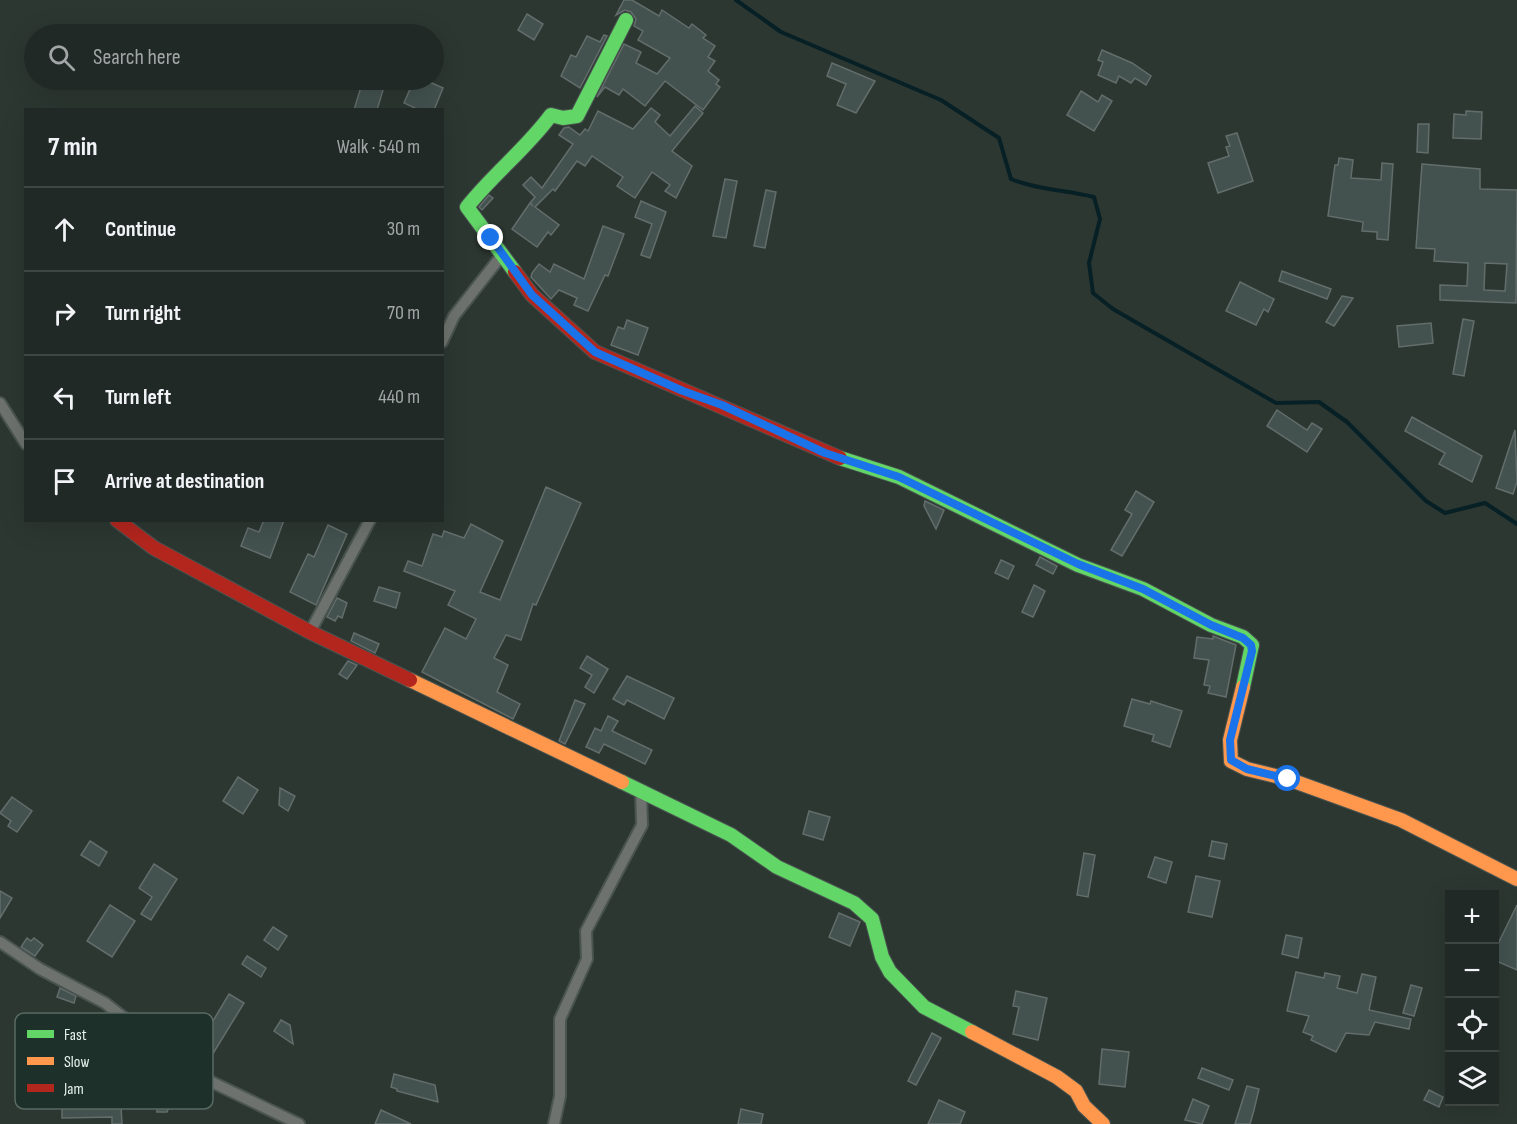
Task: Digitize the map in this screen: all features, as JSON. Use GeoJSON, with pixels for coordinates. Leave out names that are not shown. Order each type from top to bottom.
{"type":"FeatureCollection","features":[{"type":"Feature","properties":{"kind":"street"},"geometry":{"type":"LineString","coordinates":[[626,20],[577,116],[563,118],[551,115],[529,144],[485,184],[467,207],[532,295],[595,352],[683,391],[722,405],[825,453],[899,477],[1078,564],[1143,589],[1211,625],[1243,638],[1251,645],[1252,651],[1230,740],[1231,760],[1247,769],[1288,779],[1401,820],[1517,879]]}},
{"type":"Feature","properties":{"kind":"street"},"geometry":{"type":"LineString","coordinates":[[444,338],[454,316],[502,255]]}},
{"type":"Feature","properties":{"kind":"street"},"geometry":{"type":"LineString","coordinates":[[0,402],[24,441]]}},
{"type":"Feature","properties":{"kind":"street"},"geometry":{"type":"LineString","coordinates":[[120,522],[154,548],[310,632],[730,835],[777,867],[854,903],[872,919],[882,957],[890,972],[924,1007],[1057,1077],[1076,1091],[1084,1106],[1103,1124]]}},
{"type":"Feature","properties":{"kind":"street"},"geometry":{"type":"LineString","coordinates":[[310,632],[369,522]]}},
{"type":"Feature","properties":{"kind":"street"},"geometry":{"type":"LineString","coordinates":[[554,1124],[560,1096],[560,1018],[587,958],[586,931],[642,825],[641,791]]}},
{"type":"Feature","properties":{"kind":"street"},"geometry":{"type":"LineString","coordinates":[[0,942],[40,969],[105,1003],[118,1013]]}},
{"type":"Feature","properties":{"kind":"street"},"geometry":{"type":"LineString","coordinates":[[213,1083],[299,1124]]}},
{"type":"Feature","properties":{"kind":"building"},"geometry":{"type":"Polygon","coordinates":[[[624,0],[632,0],[659,16],[662,10],[689,28],[692,24],[706,35],[703,38],[715,46],[708,57],[715,61],[708,71],[719,80],[716,84],[720,87],[703,110],[665,81],[645,106],[623,89],[619,95],[605,87],[597,97],[624,44],[641,52],[636,63],[657,74],[670,58],[638,40],[643,31],[634,26],[636,19],[631,12],[625,10],[616,15],[624,0]]]}},
{"type":"Feature","properties":{"kind":"building"},"geometry":{"type":"Polygon","coordinates":[[[527,14],[543,24],[534,40],[518,30],[527,14]]]}},
{"type":"Feature","properties":{"kind":"building"},"geometry":{"type":"Polygon","coordinates":[[[604,35],[607,36],[580,88],[561,76],[571,55],[576,57],[587,36],[600,42],[604,35]]]}},
{"type":"Feature","properties":{"kind":"building"},"geometry":{"type":"Polygon","coordinates":[[[1102,50],[1132,63],[1151,76],[1146,85],[1135,78],[1131,83],[1119,76],[1116,83],[1098,75],[1103,62],[1098,60],[1102,50]]]}},
{"type":"Feature","properties":{"kind":"building"},"geometry":{"type":"Polygon","coordinates":[[[832,63],[875,81],[856,113],[837,105],[846,84],[827,76],[832,63]]]}},
{"type":"Feature","properties":{"kind":"building"},"geometry":{"type":"Polygon","coordinates":[[[360,90],[383,90],[378,108],[355,108],[360,90]]]}},
{"type":"Feature","properties":{"kind":"building"},"geometry":{"type":"Polygon","coordinates":[[[410,90],[442,90],[435,108],[415,108],[404,103],[410,90]]]}},
{"type":"Feature","properties":{"kind":"building"},"geometry":{"type":"Polygon","coordinates":[[[1081,91],[1098,102],[1102,95],[1112,101],[1094,131],[1067,115],[1081,91]]]}},
{"type":"Feature","properties":{"kind":"building"},"geometry":{"type":"Polygon","coordinates":[[[695,106],[703,113],[672,151],[692,166],[676,198],[665,191],[670,185],[652,172],[635,198],[617,186],[623,177],[592,156],[585,166],[577,161],[555,191],[553,189],[535,207],[559,225],[551,235],[548,232],[537,247],[512,229],[535,197],[523,185],[531,177],[542,188],[573,144],[559,135],[564,128],[569,127],[580,135],[585,129],[588,131],[598,111],[633,129],[651,108],[660,115],[655,122],[670,136],[695,106]]]}},
{"type":"Feature","properties":{"kind":"building"},"geometry":{"type":"Polygon","coordinates":[[[1466,111],[1482,112],[1481,139],[1453,138],[1454,114],[1466,115],[1466,111]]]}},
{"type":"Feature","properties":{"kind":"building"},"geometry":{"type":"Polygon","coordinates":[[[1418,124],[1429,124],[1428,153],[1417,152],[1418,124]]]}},
{"type":"Feature","properties":{"kind":"building"},"geometry":{"type":"Polygon","coordinates":[[[1237,133],[1253,181],[1218,193],[1208,163],[1229,156],[1226,147],[1230,146],[1226,136],[1237,133]]]}},
{"type":"Feature","properties":{"kind":"building"},"geometry":{"type":"Polygon","coordinates":[[[1339,158],[1353,160],[1351,178],[1381,180],[1382,163],[1393,164],[1388,240],[1377,239],[1377,232],[1362,231],[1363,222],[1328,216],[1335,165],[1338,165],[1339,158]]]}},
{"type":"Feature","properties":{"kind":"building"},"geometry":{"type":"Polygon","coordinates":[[[1422,164],[1480,169],[1480,189],[1517,190],[1516,303],[1440,300],[1440,285],[1467,286],[1468,263],[1434,261],[1435,249],[1416,248],[1422,164]],[[1485,263],[1484,290],[1505,291],[1507,264],[1485,263]]]}},
{"type":"Feature","properties":{"kind":"building"},"geometry":{"type":"Polygon","coordinates":[[[725,179],[737,181],[726,238],[713,236],[725,179]]]}},
{"type":"Feature","properties":{"kind":"building"},"geometry":{"type":"Polygon","coordinates":[[[766,190],[776,192],[765,248],[754,246],[766,190]]]}},
{"type":"Feature","properties":{"kind":"building"},"geometry":{"type":"Polygon","coordinates":[[[489,195],[493,198],[482,210],[479,207],[489,195]]]}},
{"type":"Feature","properties":{"kind":"building"},"geometry":{"type":"Polygon","coordinates":[[[641,201],[666,212],[650,258],[641,255],[652,224],[635,217],[641,201]]]}},
{"type":"Feature","properties":{"kind":"building"},"geometry":{"type":"Polygon","coordinates":[[[603,226],[624,234],[608,276],[605,275],[588,311],[574,305],[577,298],[559,290],[551,299],[531,277],[532,273],[539,264],[550,272],[554,264],[584,279],[603,226]]]}},
{"type":"Feature","properties":{"kind":"building"},"geometry":{"type":"Polygon","coordinates":[[[1282,271],[1331,289],[1327,299],[1279,281],[1282,271]]]}},
{"type":"Feature","properties":{"kind":"building"},"geometry":{"type":"Polygon","coordinates":[[[1240,282],[1274,299],[1268,312],[1264,309],[1256,325],[1226,311],[1240,282]]]}},
{"type":"Feature","properties":{"kind":"building"},"geometry":{"type":"Polygon","coordinates":[[[1342,296],[1353,298],[1334,326],[1326,322],[1342,296]]]}},
{"type":"Feature","properties":{"kind":"building"},"geometry":{"type":"Polygon","coordinates":[[[1463,319],[1474,321],[1464,376],[1453,374],[1463,319]]]}},
{"type":"Feature","properties":{"kind":"building"},"geometry":{"type":"Polygon","coordinates":[[[627,320],[648,328],[638,355],[611,345],[618,327],[624,329],[627,320]]]}},
{"type":"Feature","properties":{"kind":"building"},"geometry":{"type":"Polygon","coordinates":[[[1431,323],[1433,343],[1399,347],[1397,326],[1431,323]]]}},
{"type":"Feature","properties":{"kind":"building"},"geometry":{"type":"Polygon","coordinates":[[[1277,410],[1307,430],[1312,423],[1322,429],[1307,452],[1267,426],[1277,410]]]}},
{"type":"Feature","properties":{"kind":"building"},"geometry":{"type":"Polygon","coordinates":[[[1412,417],[1482,456],[1472,482],[1439,464],[1445,453],[1405,431],[1412,417]]]}},
{"type":"Feature","properties":{"kind":"building"},"geometry":{"type":"Polygon","coordinates":[[[1515,430],[1517,482],[1513,494],[1496,488],[1515,430]]]}},
{"type":"Feature","properties":{"kind":"building"},"geometry":{"type":"Polygon","coordinates":[[[546,487],[581,503],[536,605],[533,604],[521,640],[506,635],[494,658],[508,665],[497,692],[520,704],[513,719],[422,672],[445,628],[466,639],[476,619],[448,605],[455,591],[404,571],[408,561],[422,566],[433,534],[442,537],[444,531],[464,538],[471,524],[503,541],[480,592],[500,600],[546,487]]]}},
{"type":"Feature","properties":{"kind":"building"},"geometry":{"type":"Polygon","coordinates":[[[1136,491],[1154,502],[1122,556],[1111,550],[1132,514],[1125,510],[1136,491]]]}},
{"type":"Feature","properties":{"kind":"building"},"geometry":{"type":"Polygon","coordinates":[[[925,501],[944,510],[936,529],[924,506],[925,501]]]}},
{"type":"Feature","properties":{"kind":"building"},"geometry":{"type":"Polygon","coordinates":[[[263,522],[283,522],[270,558],[241,546],[248,528],[259,532],[263,522]]]}},
{"type":"Feature","properties":{"kind":"building"},"geometry":{"type":"Polygon","coordinates":[[[328,525],[347,534],[316,605],[290,592],[308,554],[314,557],[328,525]]]}},
{"type":"Feature","properties":{"kind":"building"},"geometry":{"type":"Polygon","coordinates":[[[1040,557],[1057,566],[1053,574],[1036,565],[1040,557]]]}},
{"type":"Feature","properties":{"kind":"building"},"geometry":{"type":"Polygon","coordinates":[[[1001,560],[1014,566],[1008,579],[995,573],[1001,560]]]}},
{"type":"Feature","properties":{"kind":"building"},"geometry":{"type":"Polygon","coordinates":[[[1034,585],[1045,591],[1033,617],[1022,612],[1034,585]]]}},
{"type":"Feature","properties":{"kind":"building"},"geometry":{"type":"Polygon","coordinates":[[[379,587],[400,593],[396,608],[374,601],[379,587]]]}},
{"type":"Feature","properties":{"kind":"building"},"geometry":{"type":"Polygon","coordinates":[[[337,598],[347,603],[342,618],[338,616],[335,621],[327,617],[337,598]]]}},
{"type":"Feature","properties":{"kind":"building"},"geometry":{"type":"Polygon","coordinates":[[[354,633],[379,644],[375,653],[351,641],[354,633]]]}},
{"type":"Feature","properties":{"kind":"building"},"geometry":{"type":"Polygon","coordinates":[[[1213,636],[1236,645],[1226,697],[1208,693],[1210,686],[1204,685],[1209,660],[1194,658],[1197,637],[1213,639],[1213,636]]]}},
{"type":"Feature","properties":{"kind":"building"},"geometry":{"type":"Polygon","coordinates":[[[587,656],[608,669],[594,693],[585,687],[592,675],[580,668],[587,656]]]}},
{"type":"Feature","properties":{"kind":"building"},"geometry":{"type":"Polygon","coordinates":[[[348,661],[357,665],[347,679],[339,674],[348,661]]]}},
{"type":"Feature","properties":{"kind":"building"},"geometry":{"type":"Polygon","coordinates":[[[627,676],[674,698],[664,719],[627,700],[624,705],[613,699],[627,676]]]}},
{"type":"Feature","properties":{"kind":"building"},"geometry":{"type":"Polygon","coordinates":[[[1132,699],[1150,704],[1151,701],[1182,711],[1170,747],[1152,741],[1154,735],[1124,726],[1132,699]]]}},
{"type":"Feature","properties":{"kind":"building"},"geometry":{"type":"Polygon","coordinates":[[[575,700],[585,704],[565,744],[559,741],[575,700]]]}},
{"type":"Feature","properties":{"kind":"building"},"geometry":{"type":"Polygon","coordinates":[[[608,716],[618,721],[612,731],[652,750],[645,764],[604,744],[599,753],[586,747],[595,728],[601,731],[608,716]]]}},
{"type":"Feature","properties":{"kind":"building"},"geometry":{"type":"Polygon","coordinates":[[[238,777],[258,790],[243,814],[223,801],[238,777]]]}},
{"type":"Feature","properties":{"kind":"building"},"geometry":{"type":"Polygon","coordinates":[[[280,788],[295,796],[288,811],[279,805],[280,788]]]}},
{"type":"Feature","properties":{"kind":"building"},"geometry":{"type":"Polygon","coordinates":[[[12,797],[32,811],[17,832],[8,826],[11,821],[0,813],[12,797]]]}},
{"type":"Feature","properties":{"kind":"building"},"geometry":{"type":"Polygon","coordinates":[[[809,811],[830,817],[823,840],[803,834],[809,811]]]}},
{"type":"Feature","properties":{"kind":"building"},"geometry":{"type":"Polygon","coordinates":[[[90,841],[107,852],[99,866],[81,855],[90,841]]]}},
{"type":"Feature","properties":{"kind":"building"},"geometry":{"type":"Polygon","coordinates":[[[1212,841],[1227,844],[1224,859],[1209,856],[1212,841]]]}},
{"type":"Feature","properties":{"kind":"building"},"geometry":{"type":"Polygon","coordinates":[[[1084,853],[1095,855],[1088,897],[1077,895],[1084,853]]]}},
{"type":"Feature","properties":{"kind":"building"},"geometry":{"type":"Polygon","coordinates":[[[1155,857],[1172,862],[1166,883],[1148,877],[1155,857]]]}},
{"type":"Feature","properties":{"kind":"building"},"geometry":{"type":"Polygon","coordinates":[[[154,864],[177,879],[151,920],[141,914],[152,897],[139,888],[154,864]]]}},
{"type":"Feature","properties":{"kind":"building"},"geometry":{"type":"Polygon","coordinates":[[[1196,876],[1220,881],[1212,917],[1188,912],[1196,876]]]}},
{"type":"Feature","properties":{"kind":"building"},"geometry":{"type":"Polygon","coordinates":[[[0,891],[12,898],[0,918],[0,891]]]}},
{"type":"Feature","properties":{"kind":"building"},"geometry":{"type":"Polygon","coordinates":[[[110,905],[135,921],[112,957],[87,941],[110,905]]]}},
{"type":"Feature","properties":{"kind":"building"},"geometry":{"type":"Polygon","coordinates":[[[1517,905],[1517,970],[1499,962],[1499,942],[1517,905]]]}},
{"type":"Feature","properties":{"kind":"building"},"geometry":{"type":"Polygon","coordinates":[[[839,913],[860,922],[850,946],[829,937],[839,913]]]}},
{"type":"Feature","properties":{"kind":"building"},"geometry":{"type":"Polygon","coordinates":[[[273,927],[287,936],[278,950],[264,940],[273,927]]]}},
{"type":"Feature","properties":{"kind":"building"},"geometry":{"type":"Polygon","coordinates":[[[1286,935],[1302,938],[1298,958],[1282,954],[1286,935]]]}},
{"type":"Feature","properties":{"kind":"building"},"geometry":{"type":"Polygon","coordinates":[[[27,938],[31,941],[34,938],[43,945],[35,956],[21,947],[27,938]]]}},
{"type":"Feature","properties":{"kind":"building"},"geometry":{"type":"Polygon","coordinates":[[[247,956],[266,968],[261,977],[242,964],[247,956]]]}},
{"type":"Feature","properties":{"kind":"building"},"geometry":{"type":"Polygon","coordinates":[[[1296,972],[1324,978],[1325,973],[1340,976],[1337,988],[1357,993],[1362,974],[1376,977],[1369,1010],[1411,1019],[1409,1029],[1375,1022],[1369,1035],[1346,1033],[1336,1052],[1311,1040],[1313,1036],[1303,1032],[1309,1016],[1287,1011],[1296,972]]]}},
{"type":"Feature","properties":{"kind":"building"},"geometry":{"type":"Polygon","coordinates":[[[1411,985],[1422,988],[1414,1016],[1403,1013],[1411,985]]]}},
{"type":"Feature","properties":{"kind":"building"},"geometry":{"type":"Polygon","coordinates":[[[60,988],[76,996],[74,1003],[57,997],[60,988]]]}},
{"type":"Feature","properties":{"kind":"building"},"geometry":{"type":"Polygon","coordinates":[[[1016,991],[1047,998],[1038,1040],[1013,1034],[1019,1007],[1013,1006],[1016,991]]]}},
{"type":"Feature","properties":{"kind":"building"},"geometry":{"type":"Polygon","coordinates":[[[229,994],[244,1003],[213,1053],[213,1021],[229,994]]]}},
{"type":"Feature","properties":{"kind":"building"},"geometry":{"type":"Polygon","coordinates":[[[281,1020],[290,1025],[293,1044],[274,1031],[281,1020]]]}},
{"type":"Feature","properties":{"kind":"building"},"geometry":{"type":"Polygon","coordinates":[[[932,1033],[941,1038],[916,1085],[908,1081],[932,1033]]]}},
{"type":"Feature","properties":{"kind":"building"},"geometry":{"type":"Polygon","coordinates":[[[1102,1049],[1129,1052],[1125,1087],[1099,1084],[1102,1049]]]}},
{"type":"Feature","properties":{"kind":"building"},"geometry":{"type":"Polygon","coordinates":[[[1202,1068],[1233,1080],[1229,1090],[1198,1078],[1202,1068]]]}},
{"type":"Feature","properties":{"kind":"building"},"geometry":{"type":"Polygon","coordinates":[[[394,1074],[435,1085],[438,1102],[397,1091],[391,1087],[394,1074]]]}},
{"type":"Feature","properties":{"kind":"building"},"geometry":{"type":"Polygon","coordinates":[[[1247,1086],[1259,1089],[1250,1124],[1235,1124],[1247,1086]]]}},
{"type":"Feature","properties":{"kind":"building"},"geometry":{"type":"Polygon","coordinates":[[[1429,1090],[1443,1097],[1439,1107],[1424,1100],[1429,1090]]]}},
{"type":"Feature","properties":{"kind":"building"},"geometry":{"type":"Polygon","coordinates":[[[1193,1099],[1209,1106],[1202,1124],[1185,1120],[1193,1099]]]}},
{"type":"Feature","properties":{"kind":"building"},"geometry":{"type":"Polygon","coordinates":[[[939,1100],[965,1112],[960,1124],[928,1124],[939,1100]]]}},
{"type":"Feature","properties":{"kind":"building"},"geometry":{"type":"Polygon","coordinates":[[[62,1109],[121,1109],[122,1124],[112,1124],[112,1117],[62,1118],[62,1109]]]}},
{"type":"Feature","properties":{"kind":"building"},"geometry":{"type":"Polygon","coordinates":[[[157,1109],[168,1109],[167,1112],[157,1112],[157,1109]]]}},
{"type":"Feature","properties":{"kind":"building"},"geometry":{"type":"Polygon","coordinates":[[[741,1109],[763,1114],[761,1124],[738,1124],[741,1109]]]}},
{"type":"Feature","properties":{"kind":"building"},"geometry":{"type":"Polygon","coordinates":[[[381,1110],[411,1124],[375,1124],[381,1110]]]}},
{"type":"Feature","properties":{"kind":"waterway"},"geometry":{"type":"LineString","coordinates":[[736,0],[781,32],[941,100],[999,138],[1011,179],[1094,197],[1100,219],[1089,263],[1093,293],[1113,309],[1276,403],[1319,402],[1347,422],[1426,501],[1445,513],[1485,503],[1517,524]]}},
{"type":"Feature","properties":{"kind":"traffic: fast"},"geometry":{"type":"LineString","coordinates":[[515,272],[467,207],[551,115],[563,118],[577,116],[626,20]]}},
{"type":"Feature","properties":{"kind":"traffic: fast"},"geometry":{"type":"LineString","coordinates":[[840,458],[899,477],[1078,565],[1143,589],[1211,625],[1243,637],[1252,645],[1243,687]]}},
{"type":"Feature","properties":{"kind":"traffic: fast"},"geometry":{"type":"LineString","coordinates":[[622,782],[731,835],[777,867],[854,903],[872,919],[882,957],[890,972],[924,1007],[972,1032]]}},
{"type":"Feature","properties":{"kind":"traffic: slow"},"geometry":{"type":"LineString","coordinates":[[410,680],[622,782]]}},
{"type":"Feature","properties":{"kind":"traffic: slow"},"geometry":{"type":"LineString","coordinates":[[1243,687],[1230,740],[1231,761],[1247,769],[1288,779],[1401,820],[1517,879]]}},
{"type":"Feature","properties":{"kind":"traffic: slow"},"geometry":{"type":"LineString","coordinates":[[972,1032],[1057,1077],[1076,1091],[1084,1106],[1103,1124]]}},
{"type":"Feature","properties":{"kind":"traffic: jam"},"geometry":{"type":"LineString","coordinates":[[515,272],[532,295],[595,352],[840,458]]}},
{"type":"Feature","properties":{"kind":"traffic: jam"},"geometry":{"type":"LineString","coordinates":[[120,522],[154,548],[310,632],[410,680]]}},
{"type":"Feature","properties":{"kind":"route"},"geometry":{"type":"LineString","coordinates":[[491,238],[532,295],[595,352],[683,391],[722,405],[825,453],[899,477],[1078,564],[1143,589],[1211,625],[1243,638],[1251,645],[1252,651],[1230,740],[1231,760],[1247,769],[1288,779]]}}]}
